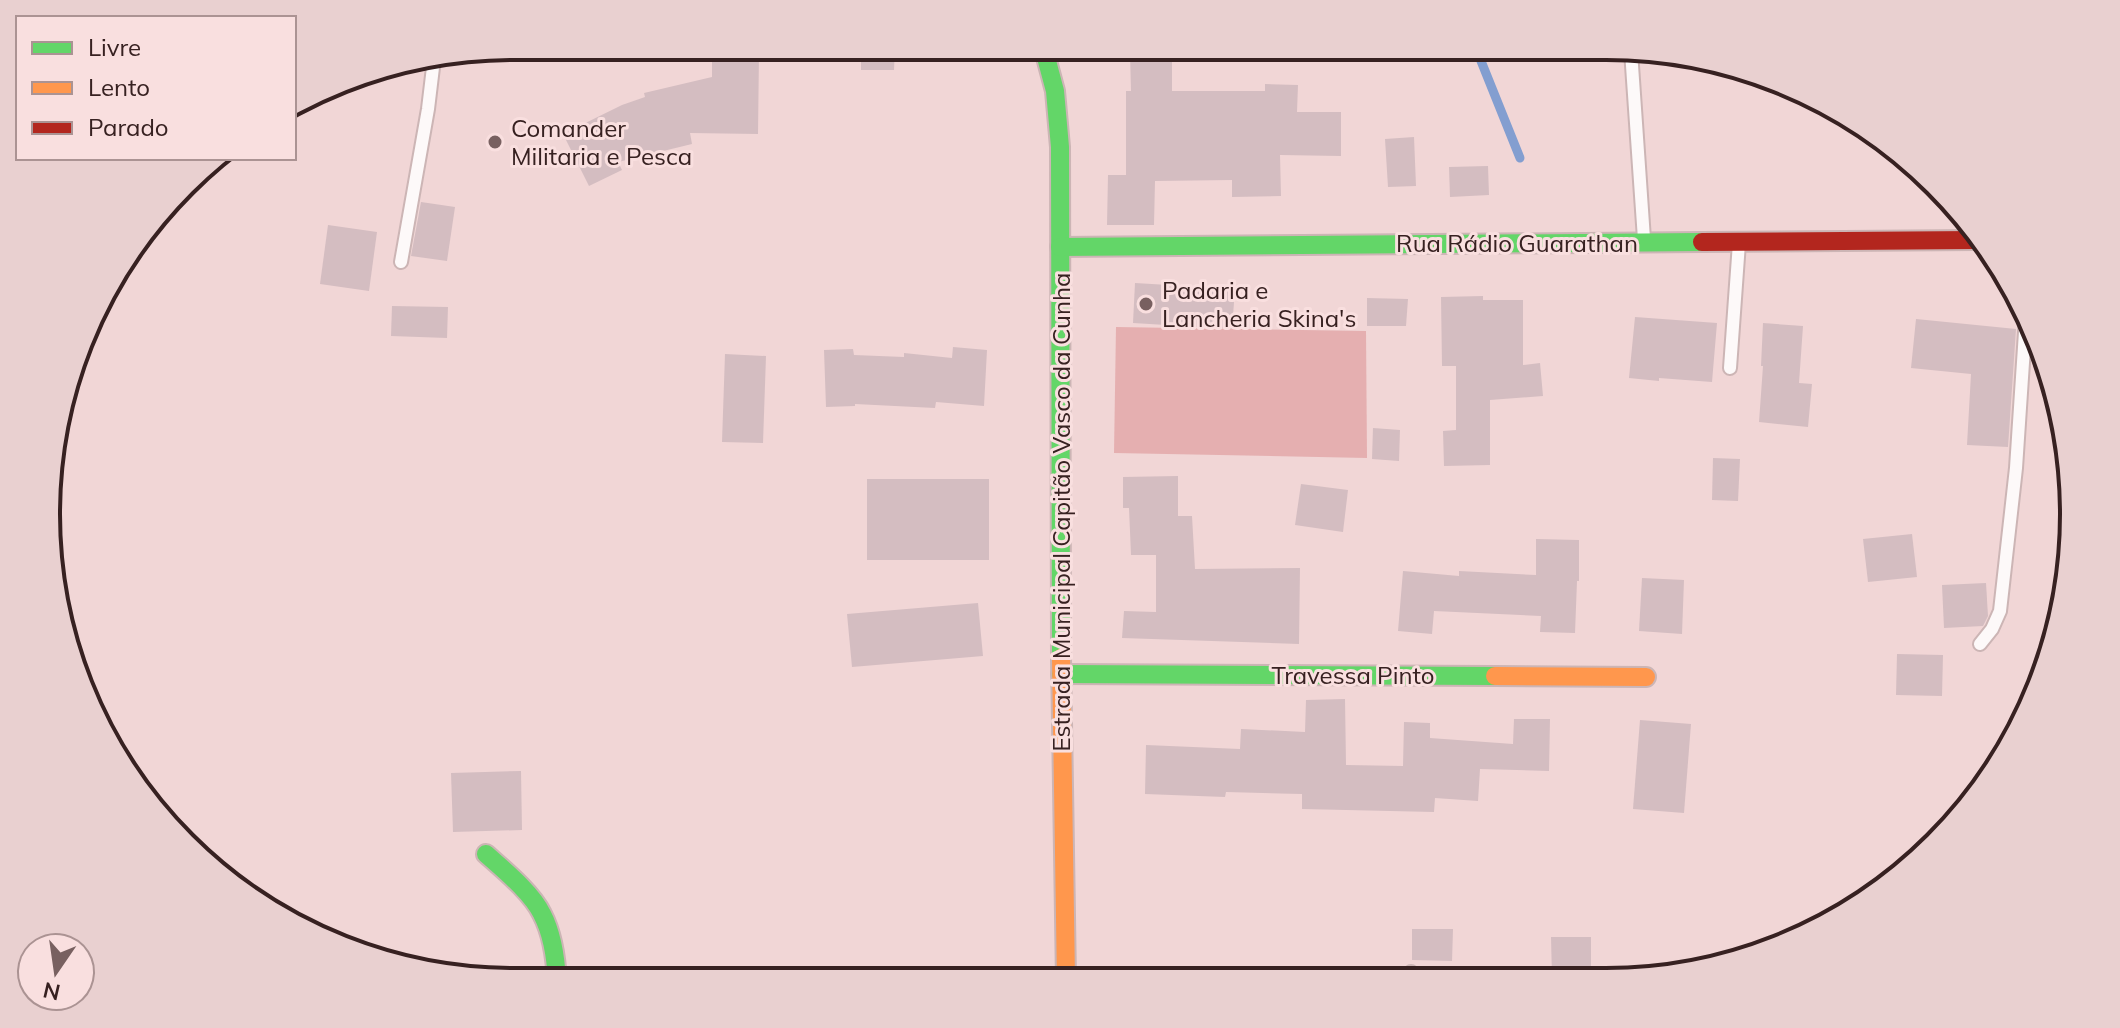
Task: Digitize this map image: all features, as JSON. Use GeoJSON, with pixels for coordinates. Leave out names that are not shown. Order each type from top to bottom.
{"type":"FeatureCollection","features":[{"type":"Feature","properties":{"kind":"street","name":"Estrada Municipal Capitão Vasco da Cunha"},"geometry":{"type":"LineString","coordinates":[[1047,60],[1055,91],[1060,147],[1061,674],[1066,968]]}},
{"type":"Feature","properties":{"kind":"street","name":"Rua Rádio Guarathan"},"geometry":{"type":"LineString","coordinates":[[1060,247],[1967,240]]}},
{"type":"Feature","properties":{"kind":"street","name":"Travessa Pinto"},"geometry":{"type":"LineString","coordinates":[[1061,674],[1646,677]]}},
{"type":"Feature","properties":{"kind":"street"},"geometry":{"type":"LineString","coordinates":[[486,854],[514,879],[542,913],[556,954],[556,968]]}},
{"type":"Feature","properties":{"kind":"lane"},"geometry":{"type":"LineString","coordinates":[[1632,61],[1644,242]]}},
{"type":"Feature","properties":{"kind":"lane"},"geometry":{"type":"LineString","coordinates":[[401,262],[433,68]]}},
{"type":"Feature","properties":{"kind":"lane"},"geometry":{"type":"LineString","coordinates":[[1730,368],[1739,241]]}},
{"type":"Feature","properties":{"kind":"lane"},"geometry":{"type":"LineString","coordinates":[[1980,644],[1992,629],[2000,611],[2016,468],[2025,339]]}},
{"type":"Feature","properties":{"kind":"shaded area"},"geometry":{"type":"Polygon","coordinates":[[[1116,327],[1366,331],[1367,458],[1114,453],[1116,327]]]}},
{"type":"Feature","properties":{"kind":"building"},"geometry":{"type":"Polygon","coordinates":[[[712,60],[759,60],[758,134],[690,133],[692,144],[618,162],[622,170],[589,186],[563,134],[645,97],[644,93],[712,77],[712,60]]]}},
{"type":"Feature","properties":{"kind":"building"},"geometry":{"type":"Polygon","coordinates":[[[861,60],[894,60],[894,70],[861,70],[861,60]]]}},
{"type":"Feature","properties":{"kind":"building"},"geometry":{"type":"Polygon","coordinates":[[[1130,60],[1172,60],[1172,91],[1265,91],[1265,84],[1298,85],[1297,112],[1341,112],[1341,156],[1280,155],[1281,196],[1232,197],[1232,180],[1155,181],[1154,225],[1107,225],[1108,175],[1126,175],[1126,91],[1131,91],[1130,60]]]}},
{"type":"Feature","properties":{"kind":"building"},"geometry":{"type":"Polygon","coordinates":[[[1414,137],[1416,186],[1388,187],[1385,139],[1414,137]]]}},
{"type":"Feature","properties":{"kind":"building"},"geometry":{"type":"Polygon","coordinates":[[[1488,166],[1489,195],[1450,197],[1449,167],[1488,166]]]}},
{"type":"Feature","properties":{"kind":"building"},"geometry":{"type":"Polygon","coordinates":[[[421,202],[455,207],[447,261],[411,256],[421,202]]]}},
{"type":"Feature","properties":{"kind":"building"},"geometry":{"type":"Polygon","coordinates":[[[328,225],[377,232],[369,291],[320,284],[328,225]]]}},
{"type":"Feature","properties":{"kind":"building"},"geometry":{"type":"Polygon","coordinates":[[[1135,283],[1235,289],[1232,329],[1133,323],[1135,283]]]}},
{"type":"Feature","properties":{"kind":"building"},"geometry":{"type":"Polygon","coordinates":[[[1483,296],[1483,300],[1523,300],[1523,365],[1540,363],[1543,396],[1490,400],[1490,465],[1444,466],[1443,431],[1456,430],[1456,366],[1442,366],[1441,297],[1483,296]]]}},
{"type":"Feature","properties":{"kind":"building"},"geometry":{"type":"Polygon","coordinates":[[[1367,298],[1408,299],[1406,326],[1367,326],[1367,298]]]}},
{"type":"Feature","properties":{"kind":"building"},"geometry":{"type":"Polygon","coordinates":[[[392,306],[448,307],[447,338],[391,336],[392,306]]]}},
{"type":"Feature","properties":{"kind":"building"},"geometry":{"type":"Polygon","coordinates":[[[1635,317],[1717,323],[1712,382],[1629,378],[1635,317]]]}},
{"type":"Feature","properties":{"kind":"building"},"geometry":{"type":"Polygon","coordinates":[[[1916,319],[2016,329],[2008,447],[1967,445],[1971,374],[1911,368],[1916,319]]]}},
{"type":"Feature","properties":{"kind":"building"},"geometry":{"type":"Polygon","coordinates":[[[1763,323],[1803,326],[1799,383],[1812,384],[1808,427],[1759,422],[1763,323]]]}},
{"type":"Feature","properties":{"kind":"building"},"geometry":{"type":"Polygon","coordinates":[[[953,347],[987,350],[984,406],[936,402],[935,408],[855,404],[826,407],[824,350],[853,349],[854,355],[904,357],[904,353],[952,358],[953,347]]]}},
{"type":"Feature","properties":{"kind":"building"},"geometry":{"type":"Polygon","coordinates":[[[725,354],[766,356],[763,443],[722,442],[725,354]]]}},
{"type":"Feature","properties":{"kind":"building"},"geometry":{"type":"Polygon","coordinates":[[[1373,428],[1400,430],[1399,461],[1372,459],[1373,428]]]}},
{"type":"Feature","properties":{"kind":"building"},"geometry":{"type":"Polygon","coordinates":[[[1713,458],[1740,459],[1738,501],[1712,500],[1713,458]]]}},
{"type":"Feature","properties":{"kind":"building"},"geometry":{"type":"Polygon","coordinates":[[[1178,476],[1178,516],[1192,516],[1195,569],[1300,568],[1299,644],[1122,638],[1124,611],[1156,612],[1156,555],[1131,555],[1129,508],[1123,508],[1123,477],[1178,476]]]}},
{"type":"Feature","properties":{"kind":"building"},"geometry":{"type":"Polygon","coordinates":[[[867,479],[989,479],[989,560],[867,560],[867,479]]]}},
{"type":"Feature","properties":{"kind":"building"},"geometry":{"type":"Polygon","coordinates":[[[1301,484],[1348,490],[1343,532],[1295,525],[1301,484]]]}},
{"type":"Feature","properties":{"kind":"building"},"geometry":{"type":"Polygon","coordinates":[[[1912,534],[1917,577],[1868,582],[1863,539],[1912,534]]]}},
{"type":"Feature","properties":{"kind":"building"},"geometry":{"type":"Polygon","coordinates":[[[1536,539],[1579,540],[1575,633],[1540,632],[1541,616],[1434,611],[1432,634],[1398,631],[1403,571],[1459,576],[1459,571],[1536,575],[1536,539]]]}},
{"type":"Feature","properties":{"kind":"building"},"geometry":{"type":"Polygon","coordinates":[[[1642,578],[1684,580],[1682,634],[1639,631],[1642,578]]]}},
{"type":"Feature","properties":{"kind":"building"},"geometry":{"type":"Polygon","coordinates":[[[1986,583],[1988,616],[1983,626],[1944,628],[1942,585],[1986,583]]]}},
{"type":"Feature","properties":{"kind":"building"},"geometry":{"type":"Polygon","coordinates":[[[978,603],[983,656],[852,667],[847,614],[978,603]]]}},
{"type":"Feature","properties":{"kind":"building"},"geometry":{"type":"Polygon","coordinates":[[[1897,654],[1943,655],[1942,696],[1896,695],[1897,654]]]}},
{"type":"Feature","properties":{"kind":"building"},"geometry":{"type":"Polygon","coordinates":[[[1345,699],[1346,765],[1403,766],[1404,722],[1430,723],[1430,738],[1513,744],[1514,719],[1550,719],[1549,771],[1480,769],[1478,801],[1435,798],[1434,812],[1302,809],[1302,794],[1226,792],[1225,797],[1145,794],[1146,745],[1240,749],[1241,729],[1305,732],[1306,700],[1345,699]]]}},
{"type":"Feature","properties":{"kind":"building"},"geometry":{"type":"Polygon","coordinates":[[[1640,720],[1691,724],[1684,813],[1633,809],[1640,720]]]}},
{"type":"Feature","properties":{"kind":"building"},"geometry":{"type":"Polygon","coordinates":[[[521,771],[522,830],[453,832],[451,773],[521,771]]]}},
{"type":"Feature","properties":{"kind":"building"},"geometry":{"type":"Polygon","coordinates":[[[1412,929],[1453,929],[1452,961],[1412,960],[1412,929]]]}},
{"type":"Feature","properties":{"kind":"building"},"geometry":{"type":"Polygon","coordinates":[[[1551,937],[1591,937],[1591,968],[1552,968],[1551,937]]]}},
{"type":"Feature","properties":{"kind":"waterway"},"geometry":{"type":"LineString","coordinates":[[1481,60],[1520,158]]}},
{"type":"Feature","properties":{"kind":"traffic: fast"},"geometry":{"type":"LineString","coordinates":[[1047,60],[1055,91],[1060,147],[1061,658]]}},
{"type":"Feature","properties":{"kind":"traffic: fast"},"geometry":{"type":"LineString","coordinates":[[1060,247],[1702,242]]}},
{"type":"Feature","properties":{"kind":"traffic: fast"},"geometry":{"type":"LineString","coordinates":[[1061,674],[1495,676]]}},
{"type":"Feature","properties":{"kind":"traffic: fast"},"geometry":{"type":"LineString","coordinates":[[486,854],[525,890],[542,914],[549,930],[556,968]]}},
{"type":"Feature","properties":{"kind":"traffic: slow"},"geometry":{"type":"LineString","coordinates":[[1061,658],[1066,968]]}},
{"type":"Feature","properties":{"kind":"traffic: slow"},"geometry":{"type":"LineString","coordinates":[[1495,676],[1646,677]]}},
{"type":"Feature","properties":{"kind":"traffic: jam"},"geometry":{"type":"LineString","coordinates":[[1702,242],[1967,240]]}},
{"type":"Feature","properties":{"kind":"place","name":"Comander Militaria e Pesca"},"geometry":{"type":"Point","coordinates":[495,142]}},
{"type":"Feature","properties":{"kind":"place","name":"Padaria e Lancheria Skina's"},"geometry":{"type":"Point","coordinates":[1146,304]}}]}
